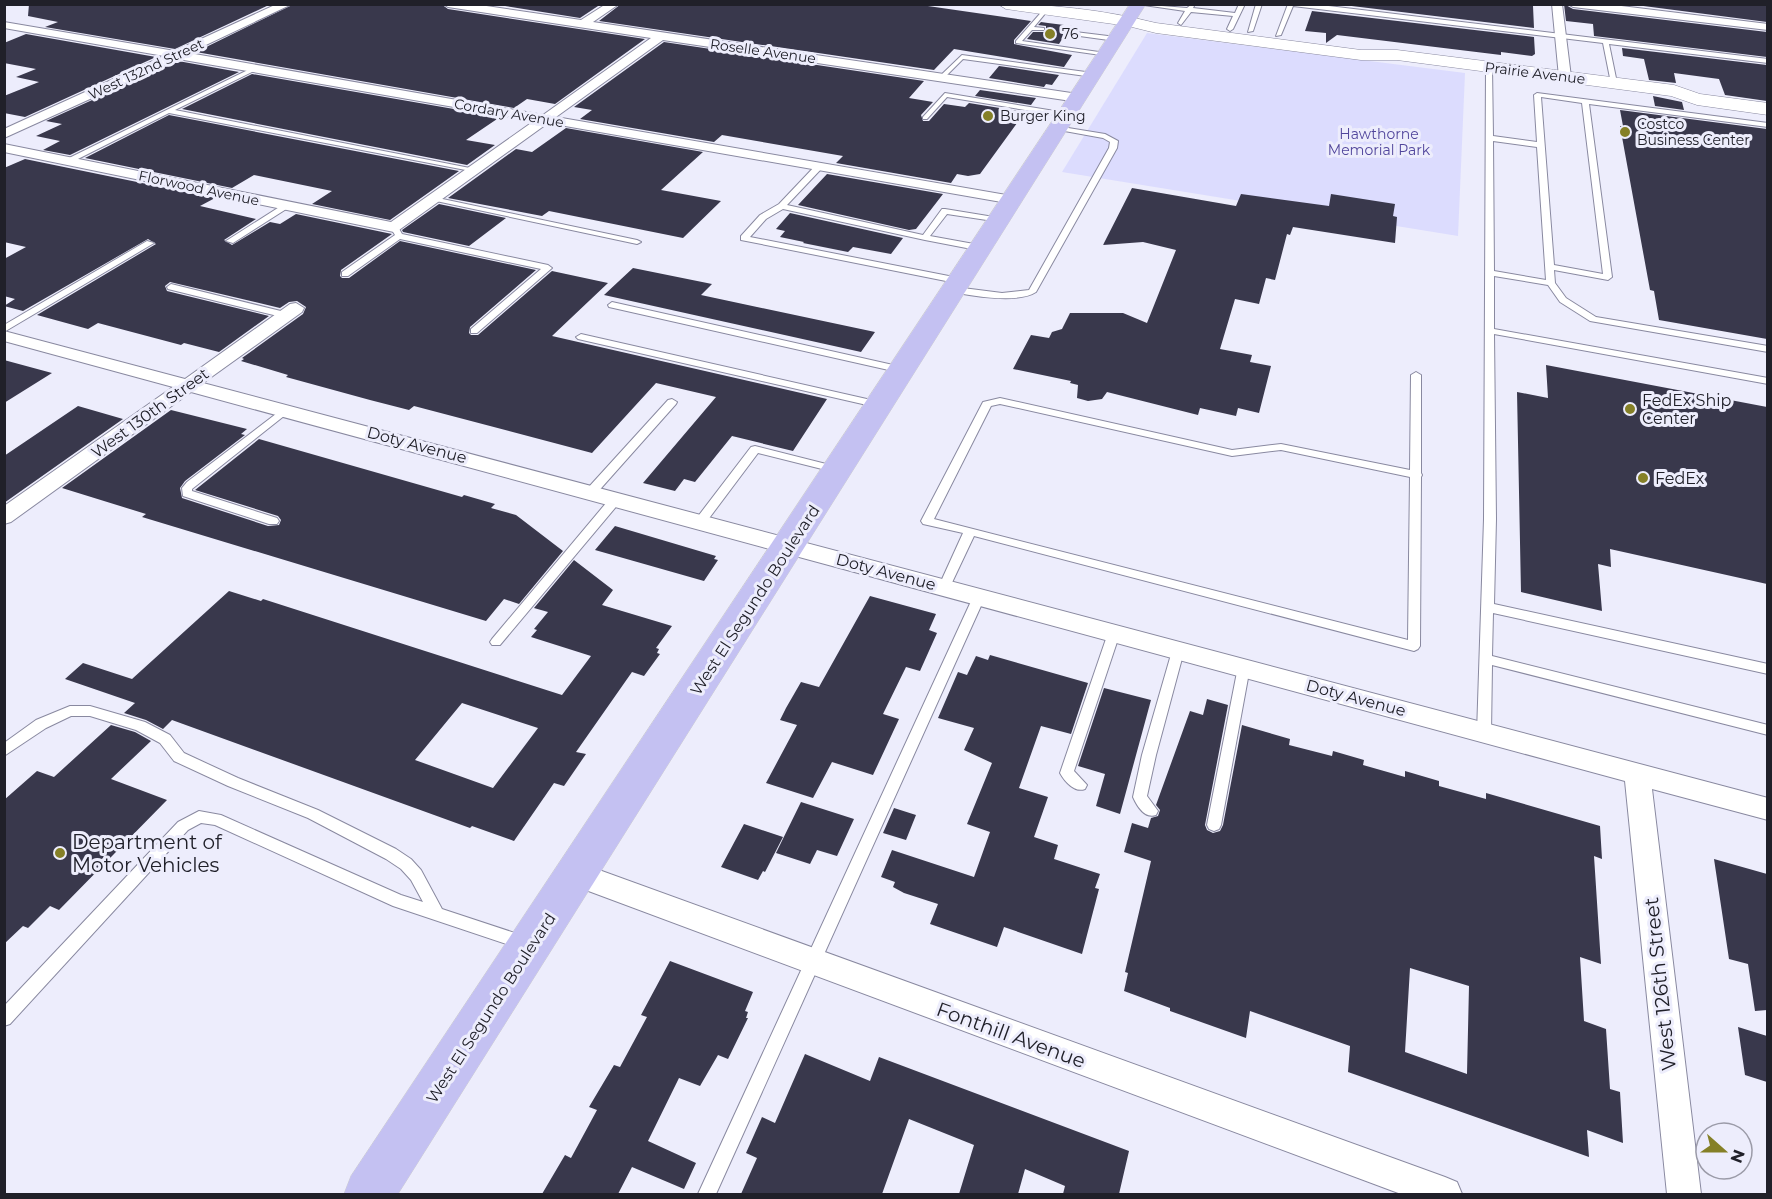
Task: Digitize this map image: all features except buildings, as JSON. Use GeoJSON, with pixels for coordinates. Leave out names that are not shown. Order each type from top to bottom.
{"type":"FeatureCollection","features":[{"type":"Feature","properties":{"kind":"main road","name":"Prairie Avenue"},"geometry":{"type":"LineString","coordinates":[[1006,4],[1045,10],[1071,9],[1156,28],[1361,55],[1397,55],[1674,91],[1697,99],[1767,109]]}},
{"type":"Feature","properties":{"kind":"main road","name":"West El Segundo Boulevard"},"geometry":{"type":"LineString","coordinates":[[369,1194],[1139,4]]}},
{"type":"Feature","properties":{"kind":"main road","name":"Prairie Avenue"},"geometry":{"type":"LineString","coordinates":[[1128,21],[1187,12],[1233,22],[1250,31],[1363,45],[1397,55]]}},
{"type":"Feature","properties":{"kind":"main road","name":"Prairie Avenue"},"geometry":{"type":"LineString","coordinates":[[1674,91],[1694,87],[1767,96]]}},
{"type":"Feature","properties":{"kind":"street","name":"West 132nd Street"},"geometry":{"type":"LineString","coordinates":[[4,134],[287,4]]}},
{"type":"Feature","properties":{"kind":"street","name":"Roselle Avenue"},"geometry":{"type":"LineString","coordinates":[[448,4],[965,81],[1068,114]]}},
{"type":"Feature","properties":{"kind":"street"},"geometry":{"type":"LineString","coordinates":[[583,24],[614,4]]}},
{"type":"Feature","properties":{"kind":"street"},"geometry":{"type":"LineString","coordinates":[[1557,4],[1564,76]]}},
{"type":"Feature","properties":{"kind":"street"},"geometry":{"type":"LineString","coordinates":[[1573,4],[1767,27]]}},
{"type":"Feature","properties":{"kind":"street","name":"Cordary Avenue"},"geometry":{"type":"LineString","coordinates":[[4,25],[1013,200]]}},
{"type":"Feature","properties":{"kind":"street"},"geometry":{"type":"LineString","coordinates":[[397,231],[436,198],[662,36]]}},
{"type":"Feature","properties":{"kind":"street","name":"Florwood Avenue"},"geometry":{"type":"LineString","coordinates":[[4,148],[397,231]]}},
{"type":"Feature","properties":{"kind":"street","name":"West 130th Street"},"geometry":{"type":"LineString","coordinates":[[4,517],[291,312]]}},
{"type":"Feature","properties":{"kind":"street","name":"Doty Avenue"},"geometry":{"type":"LineString","coordinates":[[4,336],[190,384],[1767,809]]}},
{"type":"Feature","properties":{"kind":"street","name":"West 126th Street"},"geometry":{"type":"LineString","coordinates":[[1637,774],[1684,1194]]}},
{"type":"Feature","properties":{"kind":"street","name":"Fonthill Avenue"},"geometry":{"type":"LineString","coordinates":[[577,874],[1445,1194]]}},
{"type":"Feature","properties":{"kind":"lane"},"geometry":{"type":"LineString","coordinates":[[1139,4],[1187,12]]}},
{"type":"Feature","properties":{"kind":"lane"},"geometry":{"type":"LineString","coordinates":[[1233,22],[1242,4]]}},
{"type":"Feature","properties":{"kind":"lane"},"geometry":{"type":"LineString","coordinates":[[1250,31],[1259,4]]}},
{"type":"Feature","properties":{"kind":"lane"},"geometry":{"type":"LineString","coordinates":[[1278,35],[1292,4],[1767,62]]}},
{"type":"Feature","properties":{"kind":"lane"},"geometry":{"type":"LineString","coordinates":[[1045,10],[1018,42],[1106,55]]}},
{"type":"Feature","properties":{"kind":"lane"},"geometry":{"type":"LineString","coordinates":[[1030,28],[1042,29]]}},
{"type":"Feature","properties":{"kind":"lane"},"geometry":{"type":"LineString","coordinates":[[1067,33],[1116,39]]}},
{"type":"Feature","properties":{"kind":"lane"},"geometry":{"type":"LineString","coordinates":[[1606,42],[1614,83]]}},
{"type":"Feature","properties":{"kind":"lane"},"geometry":{"type":"LineString","coordinates":[[941,78],[962,57],[1093,75]]}},
{"type":"Feature","properties":{"kind":"lane"},"geometry":{"type":"LineString","coordinates":[[1485,733],[1491,331],[1489,67]]}},
{"type":"Feature","properties":{"kind":"lane"},"geometry":{"type":"LineString","coordinates":[[67,161],[254,69]]}},
{"type":"Feature","properties":{"kind":"lane"},"geometry":{"type":"LineString","coordinates":[[953,96],[965,81]]}},
{"type":"Feature","properties":{"kind":"lane"},"geometry":{"type":"LineString","coordinates":[[819,167],[782,206],[763,217],[744,238],[1002,297],[1032,292],[1113,148],[1114,141],[1093,134],[1068,114],[945,95],[925,118]]}},
{"type":"Feature","properties":{"kind":"lane"},"geometry":{"type":"LineString","coordinates":[[1767,125],[1537,95],[1551,283],[1563,300],[1593,319],[1767,349]]}},
{"type":"Feature","properties":{"kind":"lane"},"geometry":{"type":"LineString","coordinates":[[1550,267],[1608,277],[1585,101]]}},
{"type":"Feature","properties":{"kind":"lane"},"geometry":{"type":"LineString","coordinates":[[168,111],[476,170]]}},
{"type":"Feature","properties":{"kind":"lane"},"geometry":{"type":"LineString","coordinates":[[1490,138],[1541,145]]}},
{"type":"Feature","properties":{"kind":"lane"},"geometry":{"type":"LineString","coordinates":[[436,198],[637,242]]}},
{"type":"Feature","properties":{"kind":"lane"},"geometry":{"type":"LineString","coordinates":[[230,241],[287,206]]}},
{"type":"Feature","properties":{"kind":"lane"},"geometry":{"type":"LineString","coordinates":[[782,206],[925,238],[982,248]]}},
{"type":"Feature","properties":{"kind":"lane"},"geometry":{"type":"LineString","coordinates":[[925,238],[945,211],[1000,220]]}},
{"type":"Feature","properties":{"kind":"lane"},"geometry":{"type":"LineString","coordinates":[[345,274],[397,231],[548,268],[474,332]]}},
{"type":"Feature","properties":{"kind":"lane"},"geometry":{"type":"LineString","coordinates":[[4,329],[150,243]]}},
{"type":"Feature","properties":{"kind":"lane"},"geometry":{"type":"LineString","coordinates":[[1491,273],[1551,283]]}},
{"type":"Feature","properties":{"kind":"lane"},"geometry":{"type":"LineString","coordinates":[[171,287],[291,312]]}},
{"type":"Feature","properties":{"kind":"lane"},"geometry":{"type":"LineString","coordinates":[[612,305],[903,371]]}},
{"type":"Feature","properties":{"kind":"lane"},"geometry":{"type":"LineString","coordinates":[[1491,331],[1767,381]]}},
{"type":"Feature","properties":{"kind":"lane"},"geometry":{"type":"LineString","coordinates":[[581,337],[881,405]]}},
{"type":"Feature","properties":{"kind":"lane"},"geometry":{"type":"LineString","coordinates":[[1416,375],[1417,475],[1414,646],[927,521],[987,404],[1000,401],[1232,453],[1281,447],[1417,475]]}},
{"type":"Feature","properties":{"kind":"lane"},"geometry":{"type":"LineString","coordinates":[[591,492],[672,402]]}},
{"type":"Feature","properties":{"kind":"lane"},"geometry":{"type":"LineString","coordinates":[[273,521],[187,493],[187,490],[191,484],[285,410]]}},
{"type":"Feature","properties":{"kind":"lane"},"geometry":{"type":"LineString","coordinates":[[700,522],[755,449],[839,470]]}},
{"type":"Feature","properties":{"kind":"lane"},"geometry":{"type":"LineString","coordinates":[[496,642],[616,499]]}},
{"type":"Feature","properties":{"kind":"lane"},"geometry":{"type":"LineString","coordinates":[[944,588],[970,531]]}},
{"type":"Feature","properties":{"kind":"lane"},"geometry":{"type":"LineString","coordinates":[[707,1194],[979,597]]}},
{"type":"Feature","properties":{"kind":"lane"},"geometry":{"type":"LineString","coordinates":[[1488,607],[1767,669]]}},
{"type":"Feature","properties":{"kind":"lane"},"geometry":{"type":"LineString","coordinates":[[1080,785],[1067,772],[1114,633]]}},
{"type":"Feature","properties":{"kind":"lane"},"geometry":{"type":"LineString","coordinates":[[1151,811],[1140,797],[1149,755],[1178,651]]}},
{"type":"Feature","properties":{"kind":"lane"},"geometry":{"type":"LineString","coordinates":[[1486,659],[1767,730]]}},
{"type":"Feature","properties":{"kind":"lane"},"geometry":{"type":"LineString","coordinates":[[1214,825],[1244,667]]}},
{"type":"Feature","properties":{"kind":"lane"},"geometry":{"type":"LineString","coordinates":[[4,751],[40,724],[70,711],[90,711],[140,726],[165,739],[180,756],[233,782],[313,814],[391,854],[406,864],[416,875],[437,914]]}},
{"type":"Feature","properties":{"kind":"lane"},"geometry":{"type":"LineString","coordinates":[[4,1018],[183,826],[193,820],[208,816],[398,901],[531,945]]}},
{"type":"Feature","properties":{"kind":"green space","name":"Hawthorne Memorial Park"},"geometry":{"type":"Polygon","coordinates":[[[1147,33],[1465,73],[1458,236],[1062,172],[1147,33]]]}},
{"type":"Feature","properties":{"kind":"place","name":"76"},"geometry":{"type":"Point","coordinates":[1050,34]}},
{"type":"Feature","properties":{"kind":"place","name":"Burger King"},"geometry":{"type":"Point","coordinates":[988,116]}},
{"type":"Feature","properties":{"kind":"place","name":"Costco Business Center"},"geometry":{"type":"Point","coordinates":[1625,132]}},
{"type":"Feature","properties":{"kind":"place","name":"FedEx Ship Center"},"geometry":{"type":"Point","coordinates":[1630,409]}},
{"type":"Feature","properties":{"kind":"place","name":"FedEx"},"geometry":{"type":"Point","coordinates":[1643,478]}},
{"type":"Feature","properties":{"kind":"place","name":"Department of Motor Vehicles"},"geometry":{"type":"Point","coordinates":[60,853]}}]}
